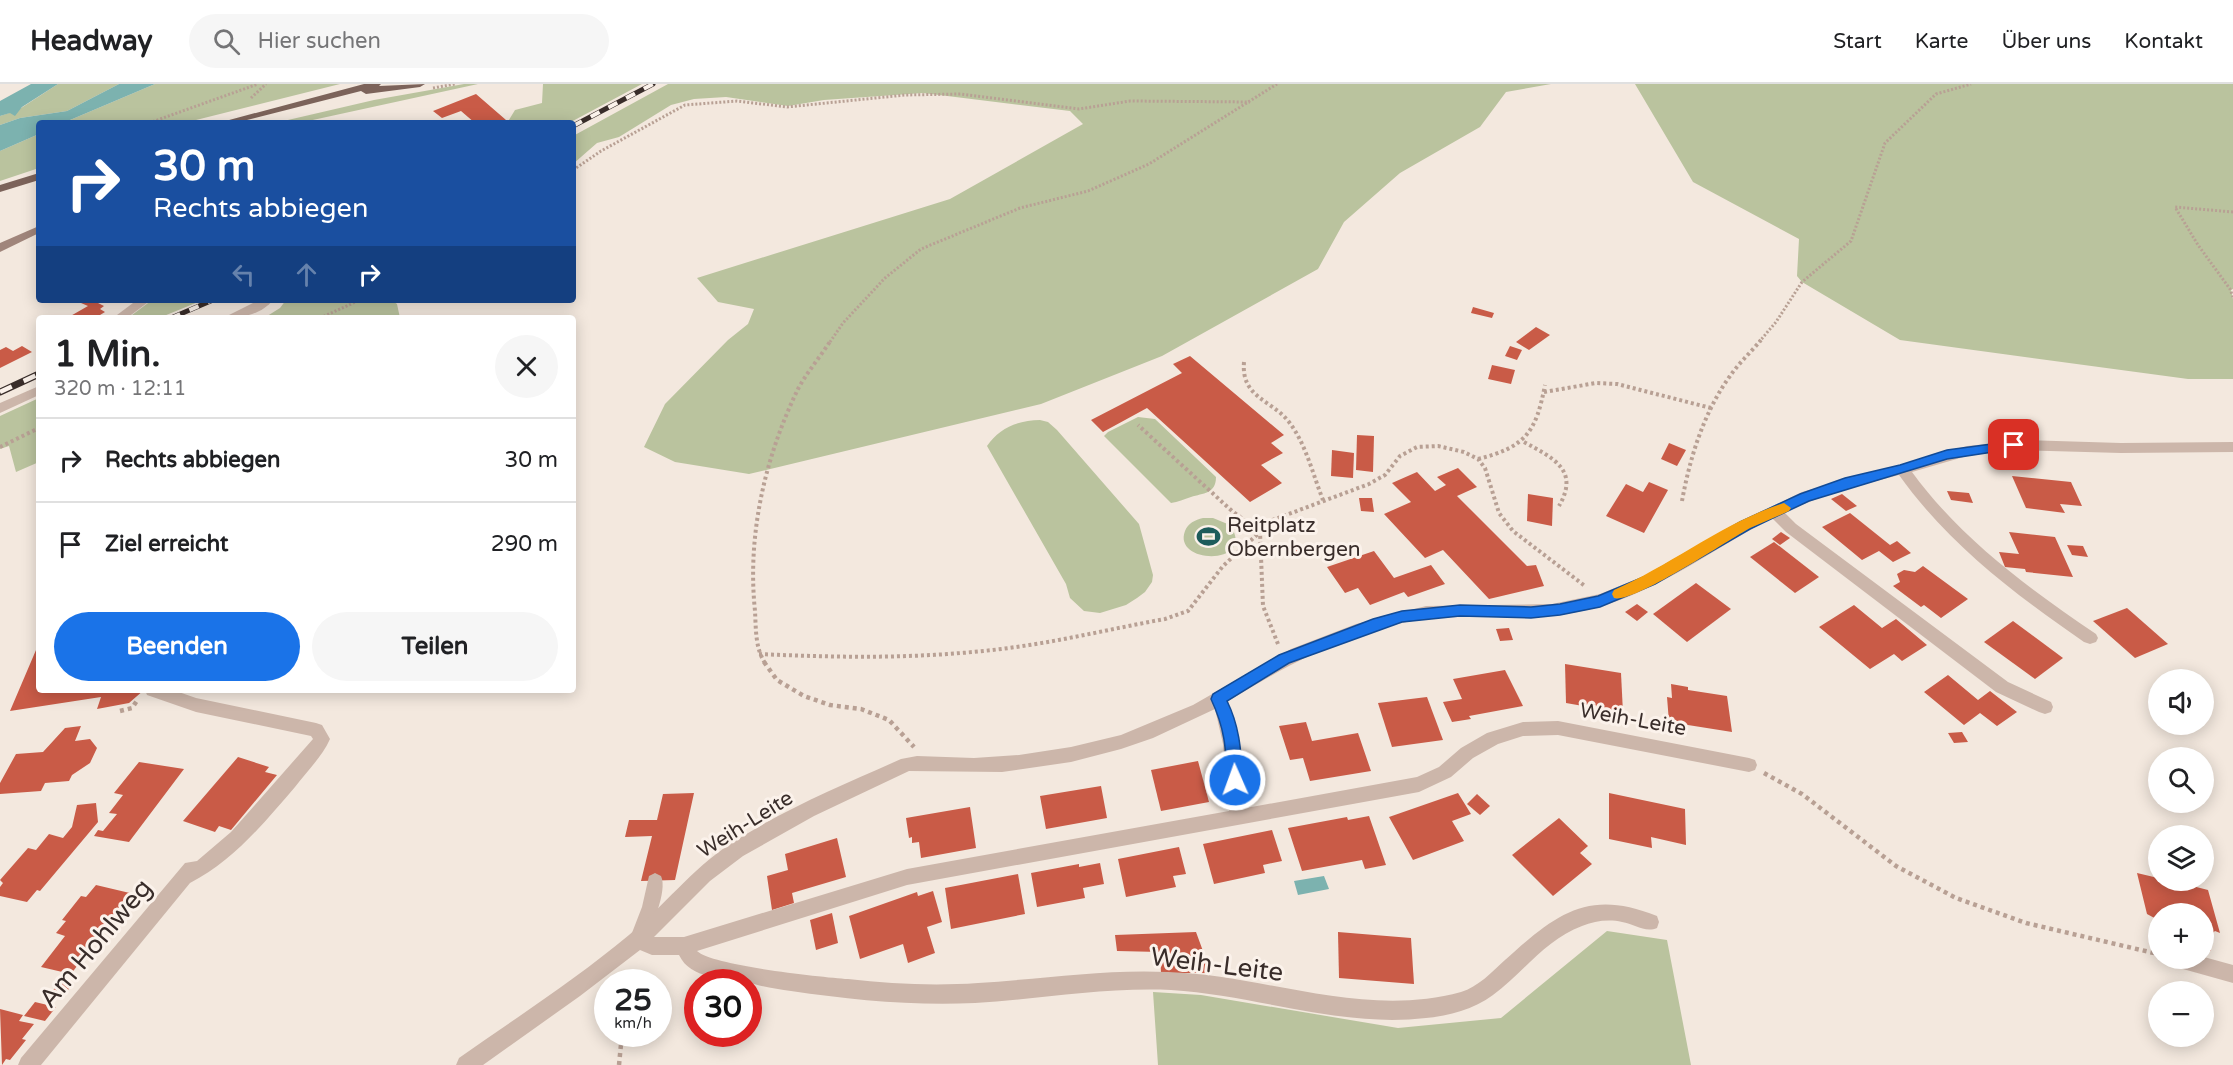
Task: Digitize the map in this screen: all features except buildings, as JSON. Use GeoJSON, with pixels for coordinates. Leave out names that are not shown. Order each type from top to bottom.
{"type":"FeatureCollection","features":[{"type":"Feature","properties":{"kind":"main road"},"geometry":{"type":"LineString","coordinates":[[235,120],[376,84]]}},
{"type":"Feature","properties":{"kind":"main road"},"geometry":{"type":"LineString","coordinates":[[342,94],[420,84]]}},
{"type":"Feature","properties":{"kind":"main road"},"geometry":{"type":"LineString","coordinates":[[0,189],[36,177]]}},
{"type":"Feature","properties":{"kind":"street"},"geometry":{"type":"LineString","coordinates":[[0,248],[36,230]]}},
{"type":"Feature","properties":{"kind":"street"},"geometry":{"type":"LineString","coordinates":[[123,315],[141,303]]}},
{"type":"Feature","properties":{"kind":"street"},"geometry":{"type":"LineString","coordinates":[[237,315],[263,303]]}},
{"type":"Feature","properties":{"kind":"street"},"geometry":{"type":"LineString","coordinates":[[0,408],[36,391]]}},
{"type":"Feature","properties":{"kind":"street","name":"Weih-Leite"},"geometry":{"type":"LineString","coordinates":[[466,1065],[581,984],[638,940],[705,874],[734,852],[800,814],[907,764],[926,762],[981,765],[1022,763],[1069,756],[1123,741],[1153,730],[1219,699],[1284,659],[1402,616],[1460,610],[1531,612],[1571,608],[1600,601],[1651,580],[1723,537],[1804,497],[1947,454],[2014,445],[2105,448],[2233,447]]}},
{"type":"Feature","properties":{"kind":"street"},"geometry":{"type":"LineString","coordinates":[[1902,469],[1921,498],[1991,565],[2090,638]]}},
{"type":"Feature","properties":{"kind":"street"},"geometry":{"type":"LineString","coordinates":[[1775,512],[1791,528],[2002,687],[2045,707]]}},
{"type":"Feature","properties":{"kind":"street"},"geometry":{"type":"LineString","coordinates":[[152,693],[196,705],[316,730],[322,739],[314,752],[233,841],[202,869],[185,877]]}},
{"type":"Feature","properties":{"kind":"street"},"geometry":{"type":"LineString","coordinates":[[1219,699],[1229,721],[1234,747],[1239,818]]}},
{"type":"Feature","properties":{"kind":"street","name":"Weih-Leite"},"geometry":{"type":"LineString","coordinates":[[638,940],[652,946],[684,946],[907,877],[1419,784],[1445,772],[1467,753],[1493,738],[1523,729],[1558,728],[1749,765]]}},
{"type":"Feature","properties":{"kind":"street","name":"Am Hohlweg"},"geometry":{"type":"LineString","coordinates":[[28,1065],[203,855]]}},
{"type":"Feature","properties":{"kind":"street","name":"Weih-Leite"},"geometry":{"type":"LineString","coordinates":[[684,946],[692,959],[710,967],[781,981],[857,990],[948,994],[1114,981],[1170,981],[1216,986],[1266,997],[1372,1011],[1429,1008],[1462,1001],[1485,991],[1545,938],[1571,921],[1603,912],[1619,912],[1650,922]]}},
{"type":"Feature","properties":{"kind":"street"},"geometry":{"type":"LineString","coordinates":[[2214,969],[2233,974]]}},
{"type":"Feature","properties":{"kind":"lane"},"geometry":{"type":"LineString","coordinates":[[638,940],[650,907],[655,881]]}},
{"type":"Feature","properties":{"kind":"path"},"geometry":{"type":"LineString","coordinates":[[157,120],[258,84]]}},
{"type":"Feature","properties":{"kind":"path"},"geometry":{"type":"LineString","coordinates":[[251,98],[266,84]]}},
{"type":"Feature","properties":{"kind":"path"},"geometry":{"type":"LineString","coordinates":[[926,762],[909,739],[889,720],[861,709],[831,705],[804,696],[777,680],[759,654],[753,596],[755,522],[774,450],[799,388],[843,323],[885,278],[921,249],[1020,208],[1088,191],[1149,164],[1277,84]]}},
{"type":"Feature","properties":{"kind":"path"},"geometry":{"type":"LineString","coordinates":[[1682,501],[1689,463],[1711,408],[1730,376],[1776,322],[1802,282],[1851,241],[1885,143],[1936,94],[1971,84]]}},
{"type":"Feature","properties":{"kind":"path"},"geometry":{"type":"LineString","coordinates":[[576,168],[601,151],[685,105],[737,101],[787,107],[905,95],[961,94],[1079,109],[1130,101],[1251,102]]}},
{"type":"Feature","properties":{"kind":"path"},"geometry":{"type":"LineString","coordinates":[[2233,212],[2175,207],[2198,245],[2230,289],[2233,297]]}},
{"type":"Feature","properties":{"kind":"path"},"geometry":{"type":"LineString","coordinates":[[327,315],[353,303]]}},
{"type":"Feature","properties":{"kind":"path"},"geometry":{"type":"LineString","coordinates":[[1244,362],[1243,376],[1250,389],[1288,421],[1299,438],[1323,500]]}},
{"type":"Feature","properties":{"kind":"path"},"geometry":{"type":"LineString","coordinates":[[1544,392],[1602,382],[1711,408]]}},
{"type":"Feature","properties":{"kind":"path"},"geometry":{"type":"LineString","coordinates":[[1478,459],[1503,453],[1524,442],[1535,426],[1545,385]]}},
{"type":"Feature","properties":{"kind":"path"},"geometry":{"type":"LineString","coordinates":[[1138,425],[1232,511],[1260,532]]}},
{"type":"Feature","properties":{"kind":"path"},"geometry":{"type":"LineString","coordinates":[[0,447],[36,429]]}},
{"type":"Feature","properties":{"kind":"path"},"geometry":{"type":"LineString","coordinates":[[1524,442],[1547,456],[1568,476],[1568,488],[1559,506]]}},
{"type":"Feature","properties":{"kind":"path"},"geometry":{"type":"LineString","coordinates":[[759,654],[849,658],[940,655],[1016,647],[1165,619],[1188,611],[1223,566],[1270,520],[1369,484],[1385,475],[1400,456],[1417,447],[1438,446],[1464,452],[1478,459],[1485,468],[1498,513],[1513,531],[1583,585],[1600,601]]}},
{"type":"Feature","properties":{"kind":"path"},"geometry":{"type":"LineString","coordinates":[[1260,532],[1263,606],[1284,659]]}},
{"type":"Feature","properties":{"kind":"path"},"geometry":{"type":"LineString","coordinates":[[120,711],[132,708],[147,693]]}},
{"type":"Feature","properties":{"kind":"path"},"geometry":{"type":"LineString","coordinates":[[1749,765],[1802,794],[1896,866],[1956,898],[2026,923],[2148,952]]}},
{"type":"Feature","properties":{"kind":"path"},"geometry":{"type":"LineString","coordinates":[[620,1065],[621,1047]]}},
{"type":"Feature","properties":{"kind":"green space"},"geometry":{"type":"Polygon","coordinates":[[[58,84],[119,84],[67,111],[20,118],[0,125],[0,116],[18,110],[58,84]]]}},
{"type":"Feature","properties":{"kind":"green space"},"geometry":{"type":"Polygon","coordinates":[[[155,84],[340,84],[196,120],[70,120],[155,84]]]}},
{"type":"Feature","properties":{"kind":"green space"},"geometry":{"type":"Polygon","coordinates":[[[464,84],[478,84],[313,120],[288,120],[374,100],[464,84]]]}},
{"type":"Feature","properties":{"kind":"green space"},"geometry":{"type":"Polygon","coordinates":[[[543,84],[642,84],[575,120],[509,120],[515,110],[542,103],[543,84]]]}},
{"type":"Feature","properties":{"kind":"green space"},"geometry":{"type":"Polygon","coordinates":[[[668,84],[1551,84],[1506,92],[1480,127],[1400,173],[1344,222],[1318,269],[1162,356],[1041,404],[749,474],[675,462],[644,447],[665,404],[728,340],[748,324],[754,309],[718,302],[697,278],[950,199],[1083,124],[1070,111],[923,93],[824,100],[788,106],[726,97],[694,99],[671,105],[619,137],[597,143],[576,161],[576,134],[668,84]]]}},
{"type":"Feature","properties":{"kind":"green space"},"geometry":{"type":"Polygon","coordinates":[[[1635,84],[2233,84],[2233,289],[2231,290],[2233,379],[2188,379],[1900,340],[1802,282],[1797,276],[1799,239],[1693,182],[1635,84]]]}},
{"type":"Feature","properties":{"kind":"green space"},"geometry":{"type":"Polygon","coordinates":[[[36,135],[36,169],[0,181],[0,151],[36,135]]]}},
{"type":"Feature","properties":{"kind":"green space"},"geometry":{"type":"Polygon","coordinates":[[[148,303],[196,303],[166,315],[132,315],[148,303]]]}},
{"type":"Feature","properties":{"kind":"green space"},"geometry":{"type":"Polygon","coordinates":[[[284,303],[396,303],[399,315],[269,315],[284,303]]]}},
{"type":"Feature","properties":{"kind":"green space"},"geometry":{"type":"Polygon","coordinates":[[[36,399],[36,463],[16,472],[9,446],[0,449],[0,416],[36,399]]]}},
{"type":"Feature","properties":{"kind":"green space"},"geometry":{"type":"Polygon","coordinates":[[[1138,417],[1155,419],[1216,477],[1214,487],[1204,493],[1171,503],[1104,436],[1138,417]]]}},
{"type":"Feature","properties":{"kind":"green space"},"geometry":{"type":"Polygon","coordinates":[[[1040,420],[1048,422],[1057,430],[1139,524],[1153,575],[1152,582],[1145,592],[1126,605],[1100,613],[1084,611],[1070,598],[1066,584],[987,446],[997,434],[1010,426],[1040,420]]]}},
{"type":"Feature","properties":{"kind":"green space","name":"Reitplatz Obernbergen"},"geometry":{"type":"Polygon","coordinates":[[[1203,518],[1213,518],[1230,525],[1236,538],[1233,548],[1225,554],[1213,556],[1201,555],[1190,550],[1184,542],[1185,531],[1192,522],[1203,518]]]}},
{"type":"Feature","properties":{"kind":"green space"},"geometry":{"type":"Polygon","coordinates":[[[1607,931],[1667,940],[1691,1065],[1158,1065],[1153,992],[1201,995],[1398,1028],[1501,1018],[1607,931]]]}},
{"type":"Feature","properties":{"kind":"water"},"geometry":{"type":"Polygon","coordinates":[[[31,84],[58,84],[22,107],[15,116],[10,113],[0,116],[0,101],[31,84]]]}},
{"type":"Feature","properties":{"kind":"water"},"geometry":{"type":"Polygon","coordinates":[[[119,84],[155,84],[70,120],[36,120],[36,135],[0,151],[0,125],[20,118],[67,111],[119,84]]]}},
{"type":"Feature","properties":{"kind":"water"},"geometry":{"type":"Polygon","coordinates":[[[1324,876],[1329,889],[1298,895],[1294,881],[1324,876]]]}},
{"type":"Feature","properties":{"kind":"railway"},"geometry":{"type":"LineString","coordinates":[[576,124],[653,84]]}},
{"type":"Feature","properties":{"kind":"railway"},"geometry":{"type":"LineString","coordinates":[[178,315],[206,303]]}},
{"type":"Feature","properties":{"kind":"railway"},"geometry":{"type":"LineString","coordinates":[[0,392],[36,375]]}},
{"type":"Feature","properties":{"kind":"slow traffic"},"geometry":{"type":"LineString","coordinates":[[1619,594],[1651,580],[1745,525],[1784,508]]}},
{"type":"Feature","properties":{"kind":"place","name":"Reitplatz Obernbergen"},"geometry":{"type":"Point","coordinates":[1209,537]}},
{"type":"Feature","properties":{"kind":"route"},"geometry":{"type":"LineString","coordinates":[[1235,780],[1234,747],[1229,721],[1219,699],[1284,659],[1402,616],[1460,610],[1531,612],[1560,610],[1600,601],[1651,580],[1745,525],[1804,497],[1947,454],[2014,445]]}}]}
